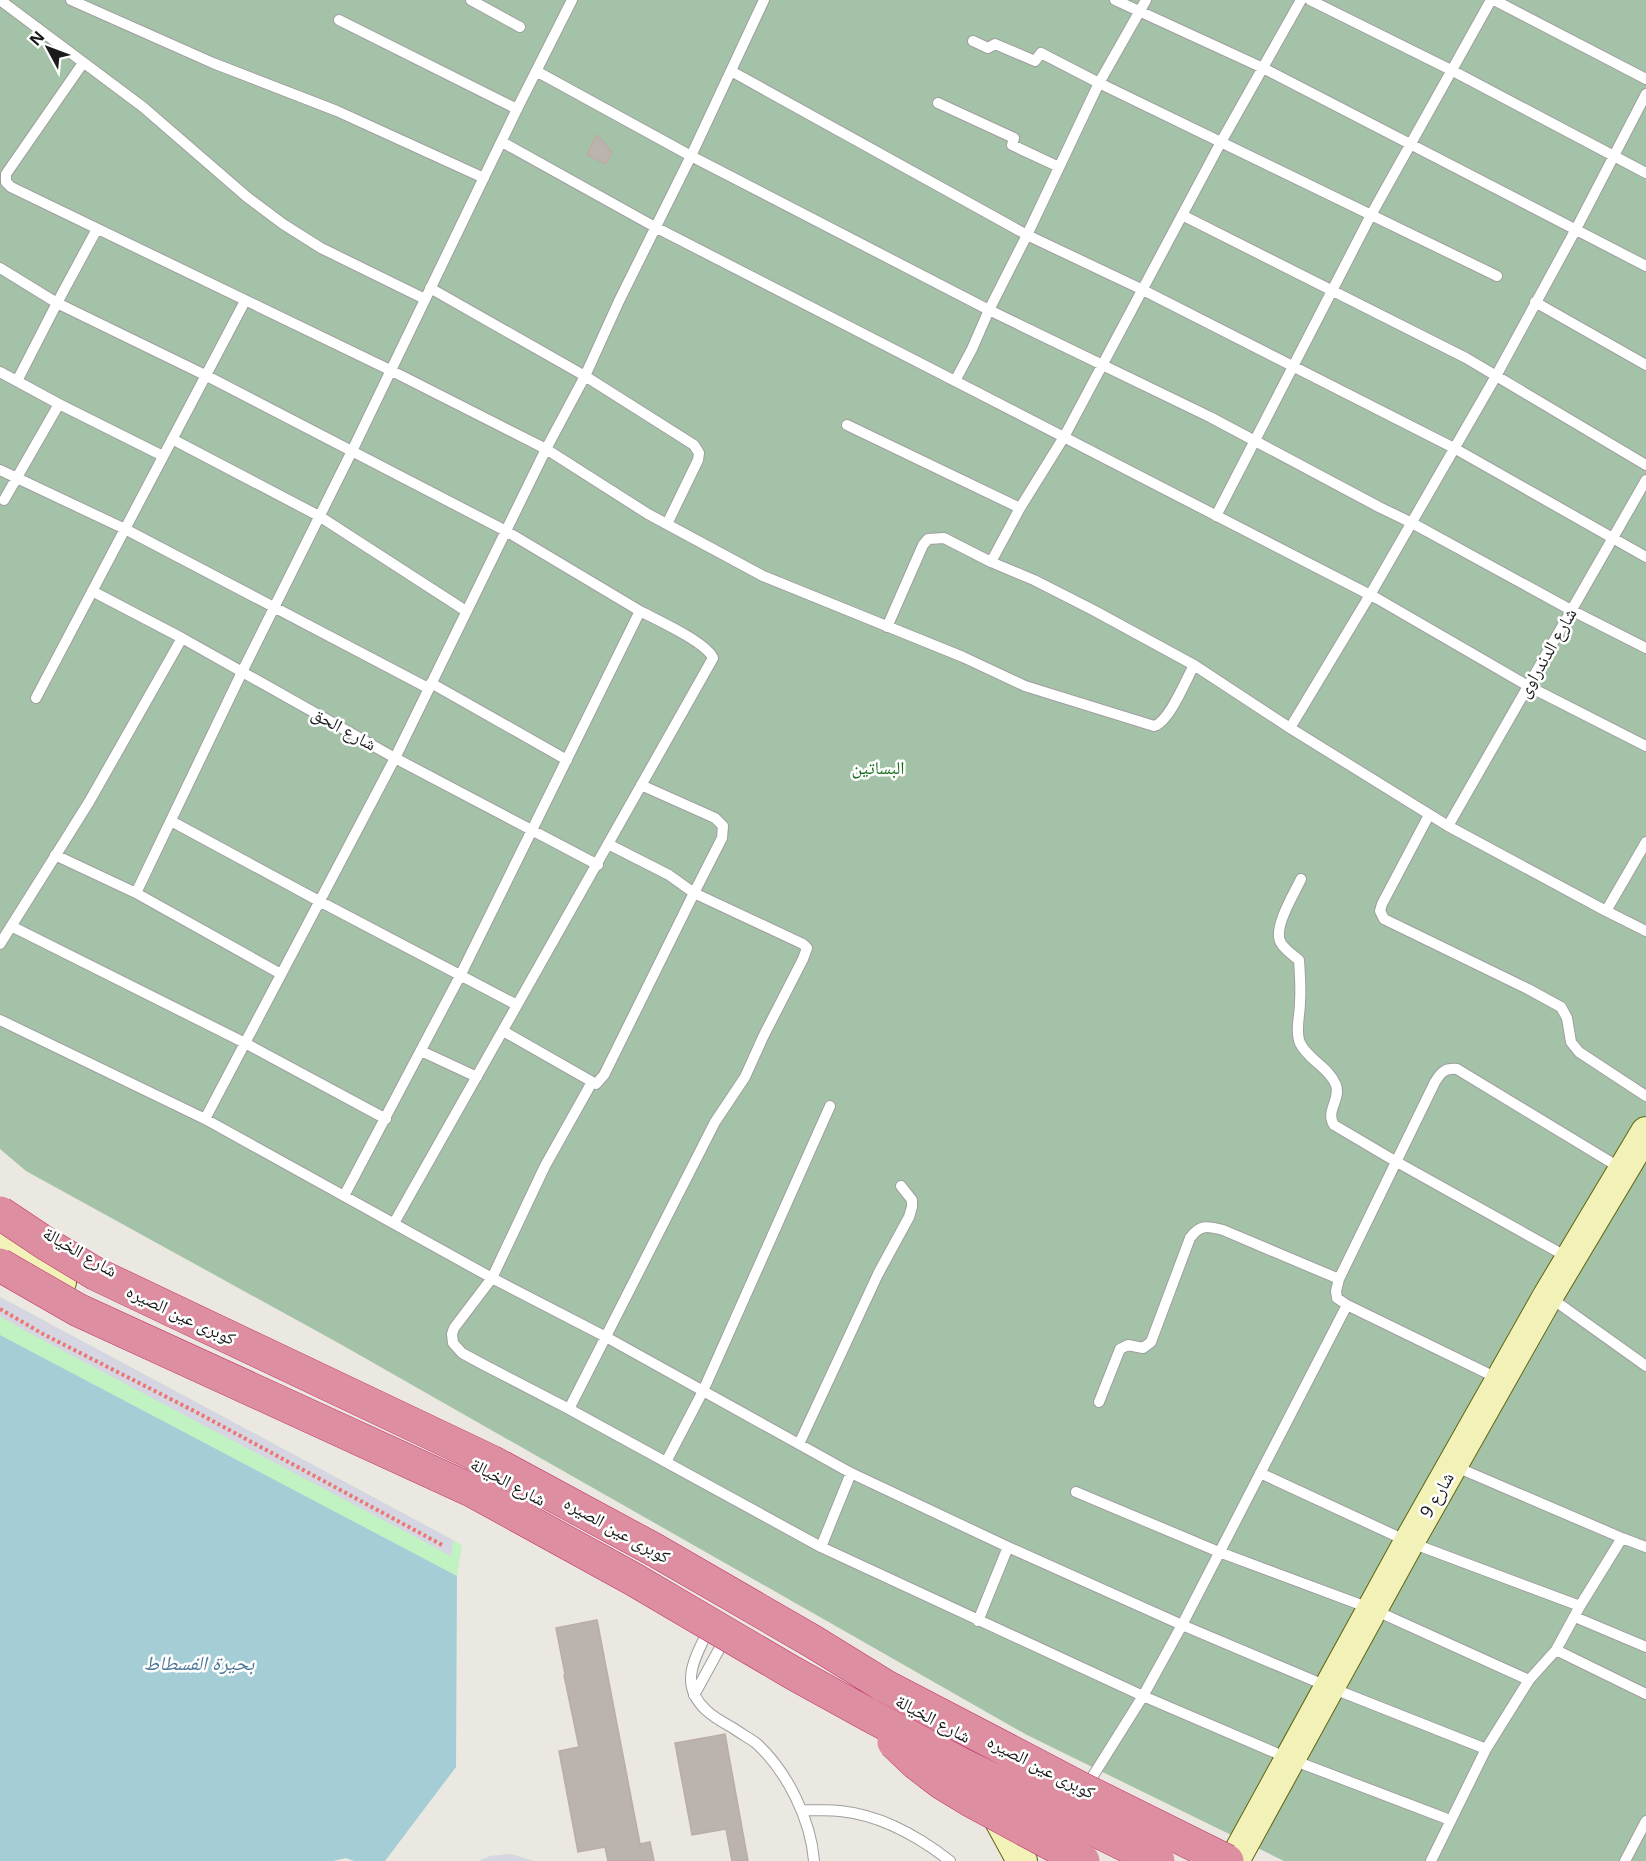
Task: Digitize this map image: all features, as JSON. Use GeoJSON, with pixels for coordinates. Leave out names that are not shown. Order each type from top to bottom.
{"type":"FeatureCollection","features":[{"type":"Feature","properties":{"kind":"highway","name":"كوبرى عين الصيره"},"geometry":{"type":"LineString","coordinates":[[0,1214],[96,1274],[512,1473],[653,1549],[885,1686],[1082,1789],[1227,1861]]}},
{"type":"Feature","properties":{"kind":"highway","name":"كوبرى عين الصيره"},"geometry":{"type":"LineString","coordinates":[[0,1265],[78,1310],[473,1491],[871,1716],[963,1765],[1158,1861]]}},
{"type":"Feature","properties":{"kind":"highway"},"geometry":{"type":"LineString","coordinates":[[871,1716],[892,1741],[942,1783],[1083,1861]]}},
{"type":"Feature","properties":{"kind":"street","name":"شارع 9"},"geometry":{"type":"LineString","coordinates":[[1234,1861],[1409,1542],[1548,1296],[1646,1132]]}},
{"type":"Feature","properties":{"kind":"street","name":"شارع الخيالة"},"geometry":{"type":"LineString","coordinates":[[0,1203],[64,1245],[590,1525],[806,1650],[1080,1798],[1208,1861]]}},
{"type":"Feature","properties":{"kind":"street","name":"شارع الخيالة"},"geometry":{"type":"LineString","coordinates":[[0,1245],[48,1275],[218,1369],[572,1557],[984,1790],[1132,1861]]}},
{"type":"Feature","properties":{"kind":"street"},"geometry":{"type":"LineString","coordinates":[[714,1639],[740,1611]]}},
{"type":"Feature","properties":{"kind":"street"},"geometry":{"type":"LineString","coordinates":[[984,1790],[1022,1861]]}},
{"type":"Feature","properties":{"kind":"lane"},"geometry":{"type":"LineString","coordinates":[[0,0],[143,107],[247,197],[283,224],[321,248],[425,298]]}},
{"type":"Feature","properties":{"kind":"lane"},"geometry":{"type":"LineString","coordinates":[[72,0],[213,63],[338,111],[484,178]]}},
{"type":"Feature","properties":{"kind":"lane"},"geometry":{"type":"LineString","coordinates":[[471,0],[520,27]]}},
{"type":"Feature","properties":{"kind":"lane"},"geometry":{"type":"LineString","coordinates":[[136,893],[572,0]]}},
{"type":"Feature","properties":{"kind":"lane"},"geometry":{"type":"LineString","coordinates":[[205,1119],[394,758],[546,449],[585,376],[764,0]]}},
{"type":"Feature","properties":{"kind":"lane"},"geometry":{"type":"LineString","coordinates":[[1115,0],[1263,68],[1646,266]]}},
{"type":"Feature","properties":{"kind":"lane"},"geometry":{"type":"LineString","coordinates":[[955,381],[1028,235],[1099,83],[1146,0]]}},
{"type":"Feature","properties":{"kind":"lane"},"geometry":{"type":"LineString","coordinates":[[990,562],[1064,437],[1221,142],[1301,0]]}},
{"type":"Feature","properties":{"kind":"lane"},"geometry":{"type":"LineString","coordinates":[[1310,0],[1453,71],[1646,173]]}},
{"type":"Feature","properties":{"kind":"lane"},"geometry":{"type":"LineString","coordinates":[[1216,516],[1371,215],[1492,0],[1646,79]]}},
{"type":"Feature","properties":{"kind":"lane"},"geometry":{"type":"LineString","coordinates":[[339,20],[517,109]]}},
{"type":"Feature","properties":{"kind":"lane"},"geometry":{"type":"LineString","coordinates":[[973,41],[988,48],[995,44],[1035,60],[1041,53],[1497,276]]}},
{"type":"Feature","properties":{"kind":"lane"},"geometry":{"type":"LineString","coordinates":[[83,63],[6,174],[5,179],[10,187],[390,370],[546,449],[667,524],[763,576],[963,657],[1025,686],[1154,726],[1167,716],[1194,665]]}},
{"type":"Feature","properties":{"kind":"lane"},"geometry":{"type":"LineString","coordinates":[[536,71],[691,156],[989,310],[1210,417],[1646,648]]}},
{"type":"Feature","properties":{"kind":"lane"},"geometry":{"type":"LineString","coordinates":[[731,71],[1028,235],[1454,448],[1646,557]]}},
{"type":"Feature","properties":{"kind":"lane"},"geometry":{"type":"LineString","coordinates":[[1290,728],[1370,595],[1496,376],[1646,94]]}},
{"type":"Feature","properties":{"kind":"lane"},"geometry":{"type":"LineString","coordinates":[[938,104],[1014,138],[1012,145],[1059,167]]}},
{"type":"Feature","properties":{"kind":"lane"},"geometry":{"type":"LineString","coordinates":[[502,142],[655,227],[1370,595],[1528,686],[1646,746]]}},
{"type":"Feature","properties":{"kind":"lane"},"geometry":{"type":"LineString","coordinates":[[1182,214],[1466,358],[1646,465]]}},
{"type":"Feature","properties":{"kind":"lane"},"geometry":{"type":"LineString","coordinates":[[17,381],[97,229]]}},
{"type":"Feature","properties":{"kind":"lane"},"geometry":{"type":"LineString","coordinates":[[0,268],[57,303],[207,376],[506,531],[693,640],[712,654],[713,658],[598,865],[394,1223]]}},
{"type":"Feature","properties":{"kind":"lane"},"geometry":{"type":"LineString","coordinates":[[430,288],[585,376],[689,440],[699,453],[698,460],[667,524]]}},
{"type":"Feature","properties":{"kind":"lane"},"geometry":{"type":"LineString","coordinates":[[36,698],[245,301]]}},
{"type":"Feature","properties":{"kind":"lane"},"geometry":{"type":"LineString","coordinates":[[1535,302],[1646,365]]}},
{"type":"Feature","properties":{"kind":"lane"},"geometry":{"type":"LineString","coordinates":[[0,372],[163,456]]}},
{"type":"Feature","properties":{"kind":"lane"},"geometry":{"type":"LineString","coordinates":[[4,500],[59,404]]}},
{"type":"Feature","properties":{"kind":"lane"},"geometry":{"type":"LineString","coordinates":[[847,425],[1020,508]]}},
{"type":"Feature","properties":{"kind":"lane"},"geometry":{"type":"LineString","coordinates":[[172,439],[319,516],[466,611]]}},
{"type":"Feature","properties":{"kind":"lane"},"geometry":{"type":"LineString","coordinates":[[0,470],[125,529],[567,760]]}},
{"type":"Feature","properties":{"kind":"lane","name":"شارع الدندراوى"},"geometry":{"type":"LineString","coordinates":[[1448,826],[1646,480]]}},
{"type":"Feature","properties":{"kind":"lane"},"geometry":{"type":"LineString","coordinates":[[887,627],[923,545],[928,539],[944,538],[990,562],[1034,580],[1194,665],[1290,728],[1448,826],[1646,931]]}},
{"type":"Feature","properties":{"kind":"lane","name":"شارع الحق"},"geometry":{"type":"LineString","coordinates":[[92,591],[182,638],[394,758],[598,865]]}},
{"type":"Feature","properties":{"kind":"lane"},"geometry":{"type":"LineString","coordinates":[[344,1196],[460,976],[640,610]]}},
{"type":"Feature","properties":{"kind":"lane"},"geometry":{"type":"LineString","coordinates":[[0,944],[89,802],[182,638]]}},
{"type":"Feature","properties":{"kind":"lane"},"geometry":{"type":"LineString","coordinates":[[503,1031],[596,1084],[604,1075],[722,838],[723,826],[715,818],[641,785]]}},
{"type":"Feature","properties":{"kind":"lane"},"geometry":{"type":"LineString","coordinates":[[1429,814],[1382,904],[1380,911],[1384,919],[1561,1007],[1567,1018],[1571,1042],[1579,1052],[1646,1096]]}},
{"type":"Feature","properties":{"kind":"lane"},"geometry":{"type":"LineString","coordinates":[[171,820],[319,901],[518,1005]]}},
{"type":"Feature","properties":{"kind":"lane"},"geometry":{"type":"LineString","coordinates":[[1606,911],[1646,842]]}},
{"type":"Feature","properties":{"kind":"lane"},"geometry":{"type":"LineString","coordinates":[[569,1408],[715,1122],[745,1077],[807,948],[803,944],[694,893],[669,875],[608,844]]}},
{"type":"Feature","properties":{"kind":"lane"},"geometry":{"type":"LineString","coordinates":[[55,855],[136,893],[281,974]]}},
{"type":"Feature","properties":{"kind":"lane"},"geometry":{"type":"LineString","coordinates":[[1300,879],[1277,935],[1282,945],[1299,960],[1301,1000],[1299,1041],[1336,1084],[1337,1094],[1330,1113],[1334,1125],[1570,1259]]}},
{"type":"Feature","properties":{"kind":"lane"},"geometry":{"type":"LineString","coordinates":[[11,926],[245,1043],[386,1119]]}},
{"type":"Feature","properties":{"kind":"lane"},"geometry":{"type":"LineString","coordinates":[[0,1020],[205,1119],[851,1473],[1182,1625],[1329,1688],[1486,1749]]}},
{"type":"Feature","properties":{"kind":"lane"},"geometry":{"type":"LineString","coordinates":[[421,1051],[477,1077]]}},
{"type":"Feature","properties":{"kind":"lane"},"geometry":{"type":"LineString","coordinates":[[1502,1380],[1347,1305],[1337,1298],[1336,1291],[1340,1279],[1395,1161],[1440,1073],[1450,1068],[1464,1072],[1624,1170]]}},
{"type":"Feature","properties":{"kind":"lane"},"geometry":{"type":"LineString","coordinates":[[592,1082],[541,1175],[492,1278],[454,1328],[453,1343],[462,1353],[569,1408],[821,1547],[978,1622],[1290,1759],[1450,1820]]}},
{"type":"Feature","properties":{"kind":"lane"},"geometry":{"type":"LineString","coordinates":[[666,1462],[703,1391],[830,1106]]}},
{"type":"Feature","properties":{"kind":"lane"},"geometry":{"type":"LineString","coordinates":[[799,1444],[878,1274],[909,1217],[912,1200],[901,1186]]}},
{"type":"Feature","properties":{"kind":"lane"},"geometry":{"type":"LineString","coordinates":[[1099,1402],[1120,1349],[1128,1345],[1143,1348],[1151,1341],[1190,1238],[1198,1228],[1208,1226],[1223,1230],[1340,1279]]}},
{"type":"Feature","properties":{"kind":"lane"},"geometry":{"type":"LineString","coordinates":[[1548,1296],[1646,1366]]}},
{"type":"Feature","properties":{"kind":"lane"},"geometry":{"type":"LineString","coordinates":[[1080,1798],[1143,1696],[1182,1625],[1347,1305]]}},
{"type":"Feature","properties":{"kind":"lane"},"geometry":{"type":"LineString","coordinates":[[1453,1466],[1646,1547]]}},
{"type":"Feature","properties":{"kind":"lane"},"geometry":{"type":"LineString","coordinates":[[821,1547],[851,1473]]}},
{"type":"Feature","properties":{"kind":"lane"},"geometry":{"type":"LineString","coordinates":[[1260,1473],[1409,1542],[1577,1611],[1646,1647]]}},
{"type":"Feature","properties":{"kind":"lane"},"geometry":{"type":"LineString","coordinates":[[1076,1492],[1219,1552],[1372,1609],[1529,1680]]}},
{"type":"Feature","properties":{"kind":"lane"},"geometry":{"type":"LineString","coordinates":[[1431,1861],[1486,1749],[1529,1680],[1556,1650],[1622,1538]]}},
{"type":"Feature","properties":{"kind":"lane"},"geometry":{"type":"LineString","coordinates":[[978,1622],[1008,1547]]}},
{"type":"Feature","properties":{"kind":"lane"},"geometry":{"type":"LineString","coordinates":[[714,1639],[693,1661],[690,1679],[694,1695],[705,1710],[756,1743],[782,1774],[802,1810],[813,1848],[814,1861]]}},
{"type":"Feature","properties":{"kind":"lane"},"geometry":{"type":"LineString","coordinates":[[694,1695],[714,1639]]}},
{"type":"Feature","properties":{"kind":"lane"},"geometry":{"type":"LineString","coordinates":[[1556,1650],[1646,1694]]}},
{"type":"Feature","properties":{"kind":"lane"},"geometry":{"type":"LineString","coordinates":[[802,1810],[842,1811],[881,1820],[917,1837],[950,1861]]}},
{"type":"Feature","properties":{"kind":"lane"},"geometry":{"type":"LineString","coordinates":[[1625,1861],[1646,1821]]}},
{"type":"Feature","properties":{"kind":"path"},"geometry":{"type":"LineString","coordinates":[[0,1310],[196,1412],[444,1546]]}},
{"type":"Feature","properties":{"kind":"green space","name":"البساتين"},"geometry":{"type":"Polygon","coordinates":[[[0,0],[1646,0],[1646,1861],[1284,1861],[1027,1735],[342,1345],[26,1171],[0,1149],[0,0]]]}},
{"type":"Feature","properties":{"kind":"green space"},"geometry":{"type":"Polygon","coordinates":[[[0,1297],[462,1545],[457,1576],[0,1335],[0,1297]]]}},
{"type":"Feature","properties":{"kind":"shaded area"},"geometry":{"type":"Polygon","coordinates":[[[0,1297],[453,1540],[451,1556],[31,1334],[0,1316],[0,1297]]]}},
{"type":"Feature","properties":{"kind":"shaded area"},"geometry":{"type":"Polygon","coordinates":[[[511,1854],[534,1861],[479,1861],[490,1856],[511,1854]]]}},
{"type":"Feature","properties":{"kind":"water","name":"بحيرة الفسطاط"},"geometry":{"type":"Polygon","coordinates":[[[0,1335],[457,1576],[456,1767],[385,1861],[354,1861],[346,1858],[333,1861],[0,1861],[0,1335]]]}},
{"type":"Feature","properties":{"kind":"building"},"geometry":{"type":"Polygon","coordinates":[[[597,135],[612,152],[606,164],[587,155],[597,135]]]}},
{"type":"Feature","properties":{"kind":"building"},"geometry":{"type":"Polygon","coordinates":[[[597,1620],[640,1844],[650,1842],[654,1861],[608,1861],[605,1847],[578,1852],[559,1751],[579,1747],[556,1628],[597,1620]]]}},
{"type":"Feature","properties":{"kind":"building"},"geometry":{"type":"Polygon","coordinates":[[[725,1734],[748,1861],[732,1861],[726,1829],[692,1835],[675,1743],[725,1734]]]}}]}
